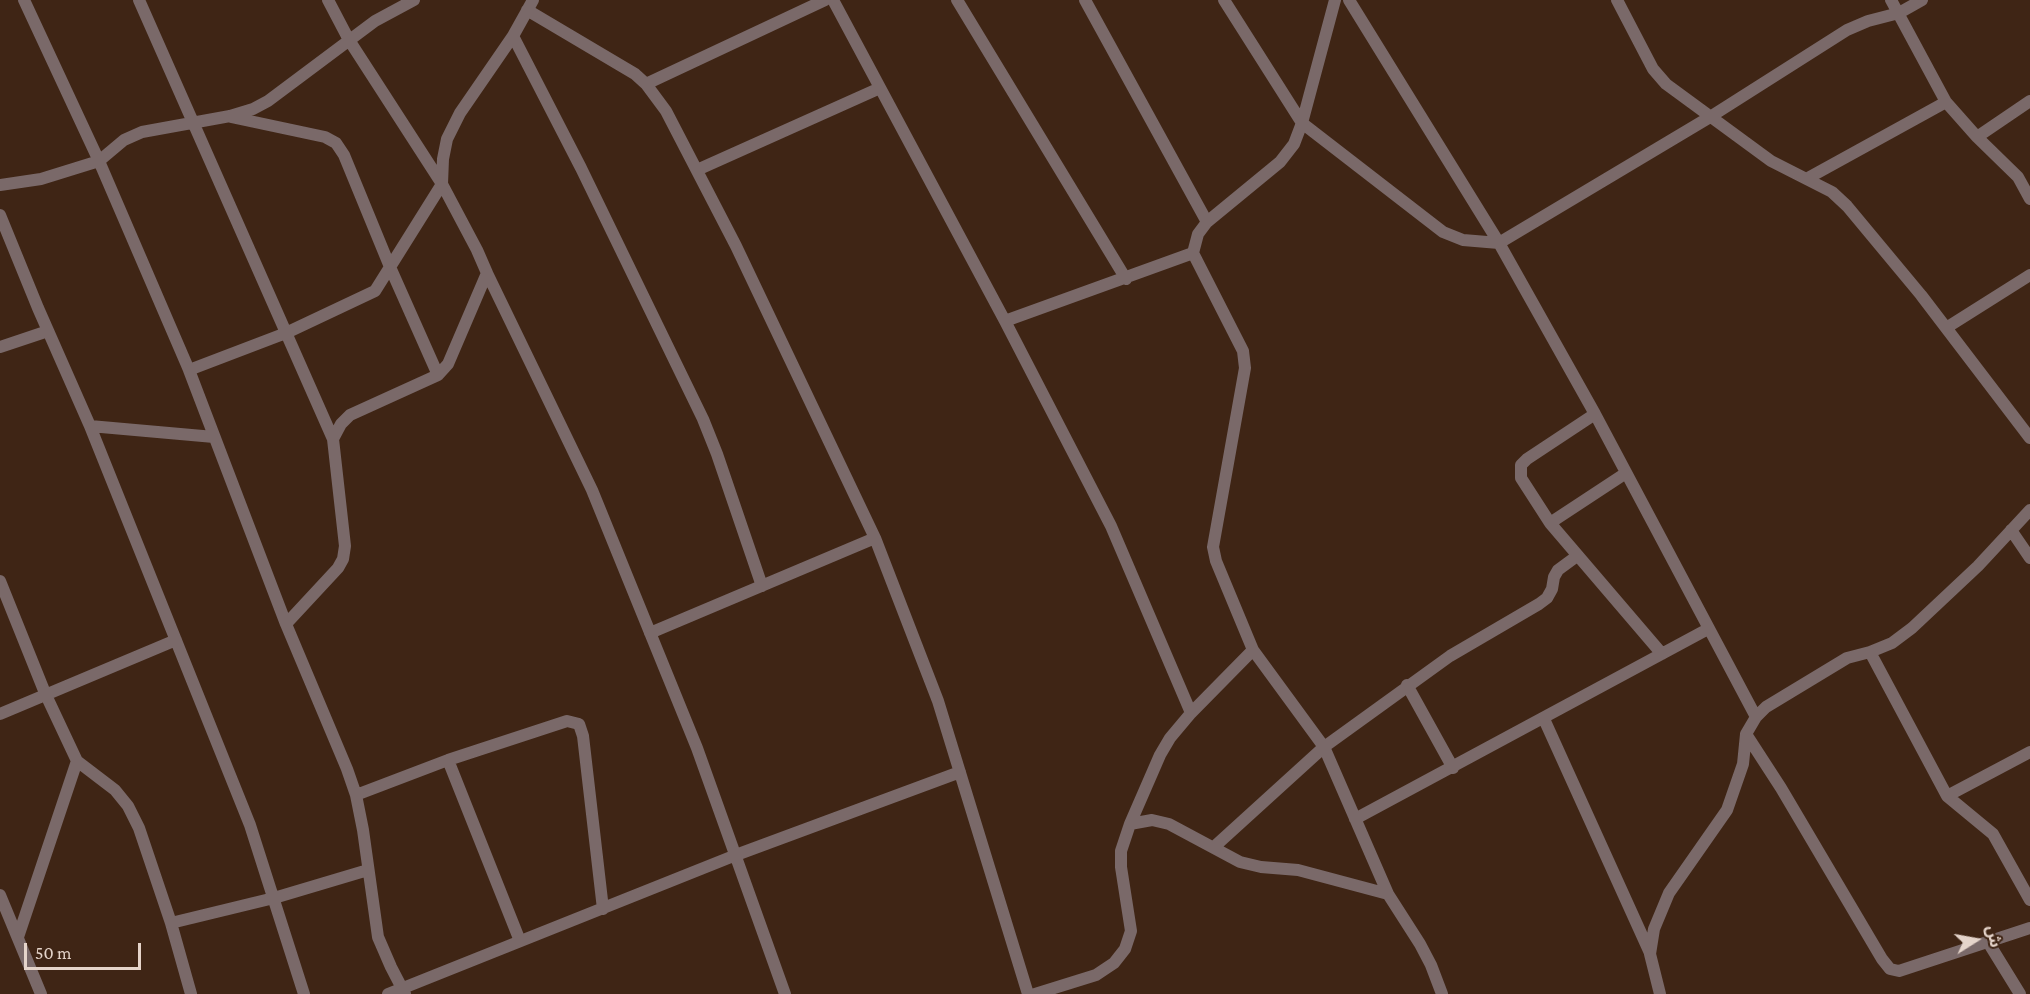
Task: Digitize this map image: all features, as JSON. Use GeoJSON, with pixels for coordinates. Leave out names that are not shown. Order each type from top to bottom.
{"type":"FeatureCollection","features":[{"type":"Feature","properties":{"kind":"street"},"geometry":{"type":"LineString","coordinates":[[24,0],[99,161],[189,370],[286,624],[347,769],[360,808],[378,937],[403,991]]}},
{"type":"Feature","properties":{"kind":"street"},"geometry":{"type":"LineString","coordinates":[[139,0],[195,122],[333,439],[345,546],[343,559],[338,568],[286,624]]}},
{"type":"Feature","properties":{"kind":"street"},"geometry":{"type":"LineString","coordinates":[[328,0],[349,40],[442,184],[477,250],[592,490],[697,748],[785,994]]}},
{"type":"Feature","properties":{"kind":"street"},"geometry":{"type":"LineString","coordinates":[[0,185],[41,179],[99,161],[124,140],[142,132],[230,116],[253,109],[375,21],[414,0]]}},
{"type":"Feature","properties":{"kind":"street"},"geometry":{"type":"LineString","coordinates":[[646,84],[825,0]]}},
{"type":"Feature","properties":{"kind":"street"},"geometry":{"type":"LineString","coordinates":[[832,0],[1005,321],[1112,526],[1191,713]]}},
{"type":"Feature","properties":{"kind":"street"},"geometry":{"type":"LineString","coordinates":[[957,0],[1126,279]]}},
{"type":"Feature","properties":{"kind":"street"},"geometry":{"type":"LineString","coordinates":[[1085,0],[1207,222]]}},
{"type":"Feature","properties":{"kind":"street"},"geometry":{"type":"LineString","coordinates":[[1224,0],[1302,123],[1443,232],[1463,240],[1499,243],[1710,117],[1847,30],[1868,21],[1899,13],[1922,0]]}},
{"type":"Feature","properties":{"kind":"street"},"geometry":{"type":"LineString","coordinates":[[1335,0],[1302,123],[1294,144],[1280,162],[1207,222],[1198,234],[1193,253],[1243,351],[1245,368],[1214,547],[1216,561],[1253,650],[1324,747],[1388,894],[1420,944],[1442,994]]}},
{"type":"Feature","properties":{"kind":"street"},"geometry":{"type":"LineString","coordinates":[[1349,0],[1499,243],[1595,414],[1756,717]]}},
{"type":"Feature","properties":{"kind":"street"},"geometry":{"type":"LineString","coordinates":[[1617,0],[1653,69],[1666,84],[1771,161],[1832,192],[1848,206],[1946,327],[2030,438]]}},
{"type":"Feature","properties":{"kind":"street"},"geometry":{"type":"LineString","coordinates":[[1891,0],[1946,102],[1977,137],[2018,177],[2030,199]]}},
{"type":"Feature","properties":{"kind":"street"},"geometry":{"type":"LineString","coordinates":[[189,370],[286,333],[375,291],[442,184],[447,138],[459,113],[513,36],[530,5],[635,74],[646,84],[666,111],[697,170],[736,246],[875,538],[938,701],[1028,994]]}},
{"type":"Feature","properties":{"kind":"street"},"geometry":{"type":"LineString","coordinates":[[513,36],[581,168],[703,419],[762,586]]}},
{"type":"Feature","properties":{"kind":"street"},"geometry":{"type":"LineString","coordinates":[[697,170],[880,88]]}},
{"type":"Feature","properties":{"kind":"street"},"geometry":{"type":"LineString","coordinates":[[1977,137],[2030,101]]}},
{"type":"Feature","properties":{"kind":"street"},"geometry":{"type":"LineString","coordinates":[[1808,178],[1946,102]]}},
{"type":"Feature","properties":{"kind":"street"},"geometry":{"type":"LineString","coordinates":[[230,116],[325,137],[336,143],[344,155],[438,375]]}},
{"type":"Feature","properties":{"kind":"street"},"geometry":{"type":"LineString","coordinates":[[0,215],[90,426],[250,825],[304,994]]}},
{"type":"Feature","properties":{"kind":"street"},"geometry":{"type":"LineString","coordinates":[[1005,321],[1193,253]]}},
{"type":"Feature","properties":{"kind":"street"},"geometry":{"type":"LineString","coordinates":[[333,439],[341,424],[350,415],[438,375],[448,364],[487,273]]}},
{"type":"Feature","properties":{"kind":"street"},"geometry":{"type":"LineString","coordinates":[[1946,327],[2030,275]]}},
{"type":"Feature","properties":{"kind":"street"},"geometry":{"type":"LineString","coordinates":[[0,347],[48,330]]}},
{"type":"Feature","properties":{"kind":"street"},"geometry":{"type":"LineString","coordinates":[[1595,414],[1527,459],[1521,465],[1521,477],[1550,523],[1662,654]]}},
{"type":"Feature","properties":{"kind":"street"},"geometry":{"type":"LineString","coordinates":[[90,426],[214,437]]}},
{"type":"Feature","properties":{"kind":"street"},"geometry":{"type":"LineString","coordinates":[[1550,523],[1626,473]]}},
{"type":"Feature","properties":{"kind":"street"},"geometry":{"type":"LineString","coordinates":[[1650,954],[1654,928],[1669,893],[1727,810],[1743,764],[1746,734],[1756,717],[1766,708],[1847,658],[1892,643],[1912,628],[1978,566],[2030,510]]}},
{"type":"Feature","properties":{"kind":"street"},"geometry":{"type":"LineString","coordinates":[[2011,530],[2030,558]]}},
{"type":"Feature","properties":{"kind":"street"},"geometry":{"type":"LineString","coordinates":[[650,633],[875,538]]}},
{"type":"Feature","properties":{"kind":"street"},"geometry":{"type":"LineString","coordinates":[[1214,847],[1324,747],[1450,656],[1547,598],[1558,570],[1577,556]]}},
{"type":"Feature","properties":{"kind":"street"},"geometry":{"type":"LineString","coordinates":[[0,581],[45,693],[77,762],[115,790],[128,806],[139,828],[171,923],[191,994]]}},
{"type":"Feature","properties":{"kind":"street"},"geometry":{"type":"LineString","coordinates":[[1355,819],[1708,629]]}},
{"type":"Feature","properties":{"kind":"street"},"geometry":{"type":"LineString","coordinates":[[0,714],[45,693],[176,640]]}},
{"type":"Feature","properties":{"kind":"street"},"geometry":{"type":"LineString","coordinates":[[1035,994],[1096,975],[1114,963],[1125,949],[1131,931],[1121,867],[1121,851],[1130,824],[1160,755],[1170,738],[1191,713],[1253,650]]}},
{"type":"Feature","properties":{"kind":"street"},"geometry":{"type":"LineString","coordinates":[[1870,652],[1947,796],[1993,834],[2030,900]]}},
{"type":"Feature","properties":{"kind":"street"},"geometry":{"type":"LineString","coordinates":[[1407,685],[1453,768]]}},
{"type":"Feature","properties":{"kind":"street"},"geometry":{"type":"LineString","coordinates":[[1544,719],[1650,954],[1660,994]]}},
{"type":"Feature","properties":{"kind":"street"},"geometry":{"type":"LineString","coordinates":[[356,795],[448,760],[567,721],[579,724],[584,736],[603,909]]}},
{"type":"Feature","properties":{"kind":"street"},"geometry":{"type":"LineString","coordinates":[[1746,734],[1799,816],[1890,969],[1899,971],[2030,928]]}},
{"type":"Feature","properties":{"kind":"street"},"geometry":{"type":"LineString","coordinates":[[1947,796],[2030,752]]}},
{"type":"Feature","properties":{"kind":"street"},"geometry":{"type":"LineString","coordinates":[[448,760],[520,941]]}},
{"type":"Feature","properties":{"kind":"street"},"geometry":{"type":"LineString","coordinates":[[18,936],[77,762]]}},
{"type":"Feature","properties":{"kind":"street"},"geometry":{"type":"LineString","coordinates":[[388,994],[403,991],[520,941],[736,855],[960,772]]}},
{"type":"Feature","properties":{"kind":"street"},"geometry":{"type":"LineString","coordinates":[[1130,824],[1152,820],[1169,824],[1240,862],[1261,867],[1298,870],[1388,894]]}},
{"type":"Feature","properties":{"kind":"street"},"geometry":{"type":"LineString","coordinates":[[171,923],[368,870]]}},
{"type":"Feature","properties":{"kind":"street"},"geometry":{"type":"LineString","coordinates":[[0,895],[42,994]]}},
{"type":"Feature","properties":{"kind":"street"},"geometry":{"type":"LineString","coordinates":[[1988,942],[2020,994]]}}]}
